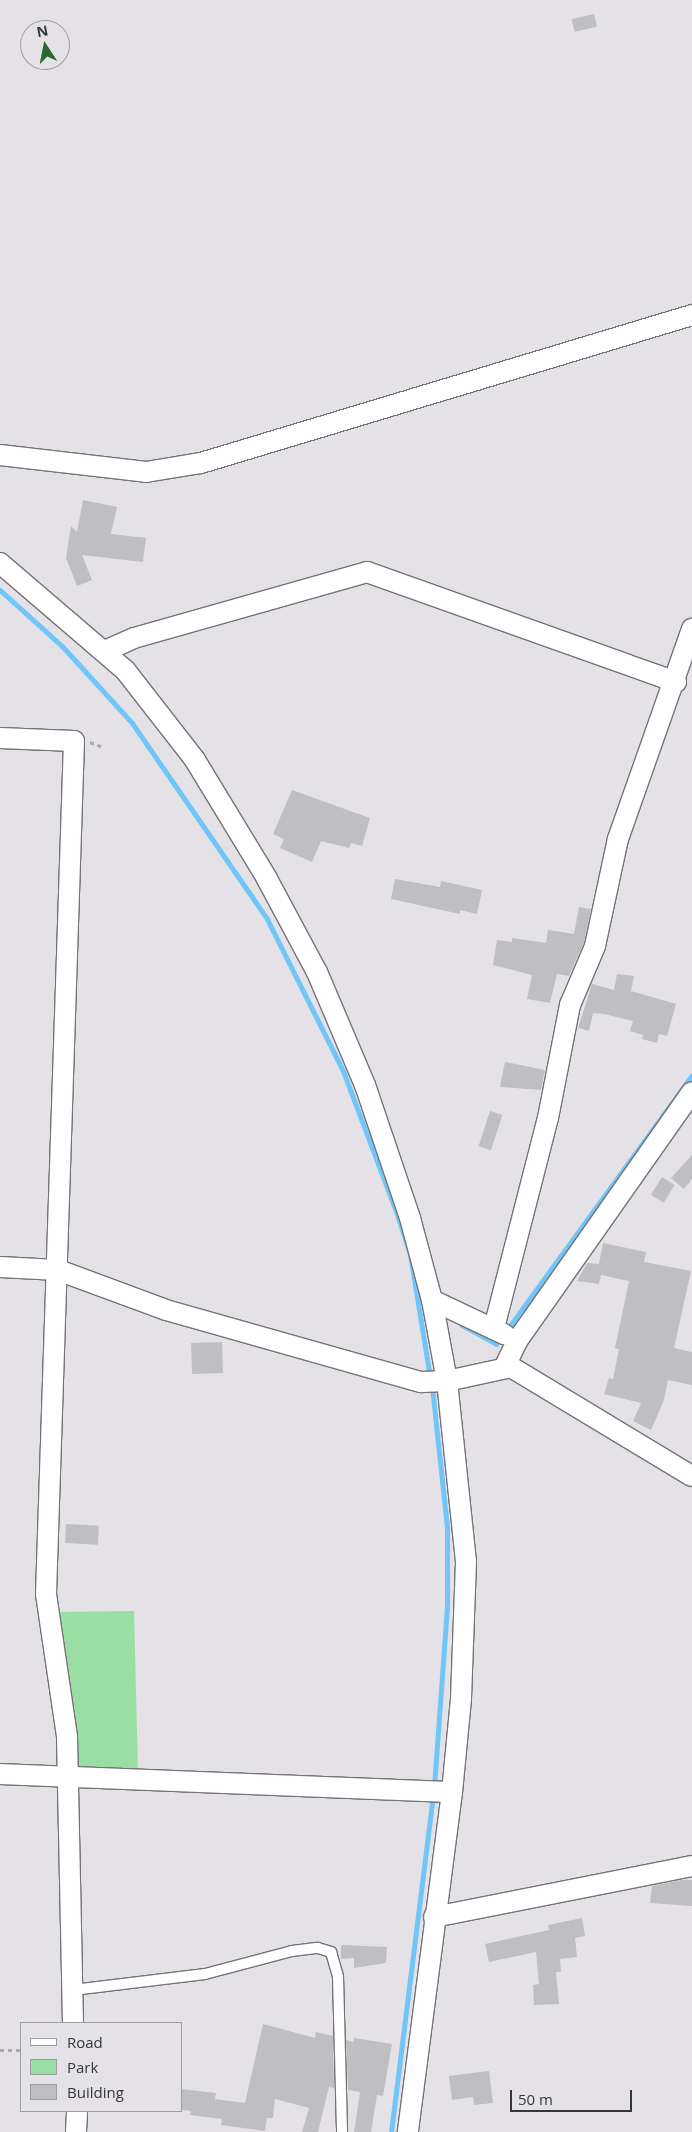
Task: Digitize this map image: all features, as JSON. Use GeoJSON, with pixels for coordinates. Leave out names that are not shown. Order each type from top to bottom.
{"type":"FeatureCollection","features":[{"type":"Feature","properties":{"kind":"street"},"geometry":{"type":"LineString","coordinates":[[0,455],[146,472],[201,464],[692,315]]}},
{"type":"Feature","properties":{"kind":"street"},"geometry":{"type":"LineString","coordinates":[[0,563],[105,651],[195,760],[266,877],[316,972],[365,1084],[410,1218],[432,1300],[435,1381],[466,1562],[461,1699],[441,1792],[434,1917],[408,2132]]}},
{"type":"Feature","properties":{"kind":"street"},"geometry":{"type":"LineString","coordinates":[[105,651],[134,638],[367,572],[676,682]]}},
{"type":"Feature","properties":{"kind":"street"},"geometry":{"type":"LineString","coordinates":[[494,1328],[548,1118],[570,1005],[595,946],[618,839],[676,682],[692,629]]}},
{"type":"Feature","properties":{"kind":"street"},"geometry":{"type":"LineString","coordinates":[[0,738],[74,741],[46,1594],[63,1702],[68,1777],[73,2022]]}},
{"type":"Feature","properties":{"kind":"street"},"geometry":{"type":"LineString","coordinates":[[505,1366],[517,1341],[692,1092]]}},
{"type":"Feature","properties":{"kind":"street"},"geometry":{"type":"LineString","coordinates":[[0,1267],[58,1270],[166,1310],[435,1381],[505,1366],[692,1476]]}},
{"type":"Feature","properties":{"kind":"street"},"geometry":{"type":"LineString","coordinates":[[432,1300],[494,1328],[517,1341]]}},
{"type":"Feature","properties":{"kind":"street"},"geometry":{"type":"LineString","coordinates":[[0,1774],[441,1792]]}},
{"type":"Feature","properties":{"kind":"street"},"geometry":{"type":"LineString","coordinates":[[434,1917],[692,1866]]}},
{"type":"Feature","properties":{"kind":"street"},"geometry":{"type":"LineString","coordinates":[[76,2132],[77,2112]]}},
{"type":"Feature","properties":{"kind":"lane"},"geometry":{"type":"LineString","coordinates":[[73,1990],[205,1974],[292,1951],[318,1948],[331,1952],[338,1977],[342,2132]]}},
{"type":"Feature","properties":{"kind":"path"},"geometry":{"type":"LineString","coordinates":[[0,2050],[20,2050]]}},
{"type":"Feature","properties":{"kind":"green space"},"geometry":{"type":"Polygon","coordinates":[[[134,1611],[138,1772],[79,1770],[56,1612],[134,1611]]]}},
{"type":"Feature","properties":{"kind":"building"},"geometry":{"type":"Polygon","coordinates":[[[594,14],[597,27],[575,32],[572,19],[594,14]]]}},
{"type":"Feature","properties":{"kind":"building"},"geometry":{"type":"Polygon","coordinates":[[[83,500],[117,507],[111,534],[146,538],[143,562],[82,555],[92,580],[77,586],[66,558],[71,526],[77,532],[83,500]]]}},
{"type":"Feature","properties":{"kind":"building"},"geometry":{"type":"Polygon","coordinates":[[[292,790],[370,818],[362,846],[351,843],[349,848],[321,841],[312,862],[280,848],[284,839],[273,834],[292,790]]]}},
{"type":"Feature","properties":{"kind":"building"},"geometry":{"type":"Polygon","coordinates":[[[395,879],[440,887],[441,881],[482,890],[477,914],[460,910],[460,914],[391,899],[395,879]]]}},
{"type":"Feature","properties":{"kind":"building"},"geometry":{"type":"Polygon","coordinates":[[[579,907],[591,909],[584,942],[569,976],[557,974],[550,1003],[527,999],[532,975],[493,965],[497,940],[512,942],[512,938],[546,943],[548,930],[574,934],[579,907]]]}},
{"type":"Feature","properties":{"kind":"building"},"geometry":{"type":"Polygon","coordinates":[[[617,974],[634,976],[631,991],[676,1004],[667,1036],[659,1034],[657,1043],[642,1039],[643,1035],[630,1031],[633,1021],[604,1014],[593,1013],[589,1031],[578,1028],[592,984],[614,990],[617,974]]]}},
{"type":"Feature","properties":{"kind":"building"},"geometry":{"type":"Polygon","coordinates":[[[505,1062],[545,1070],[541,1090],[500,1087],[505,1062]]]}},
{"type":"Feature","properties":{"kind":"building"},"geometry":{"type":"Polygon","coordinates":[[[490,1111],[502,1115],[491,1150],[479,1146],[490,1111]]]}},
{"type":"Feature","properties":{"kind":"building"},"geometry":{"type":"Polygon","coordinates":[[[692,1155],[692,1179],[684,1189],[671,1178],[692,1155]]]}},
{"type":"Feature","properties":{"kind":"building"},"geometry":{"type":"Polygon","coordinates":[[[662,1177],[675,1185],[664,1203],[651,1195],[662,1177]]]}},
{"type":"Feature","properties":{"kind":"building"},"geometry":{"type":"Polygon","coordinates":[[[603,1243],[646,1252],[644,1262],[691,1271],[674,1348],[692,1352],[692,1385],[668,1380],[664,1400],[651,1430],[633,1421],[641,1403],[604,1394],[609,1378],[613,1379],[619,1349],[615,1348],[629,1281],[601,1275],[599,1284],[577,1281],[587,1263],[599,1264],[603,1243]]]}},
{"type":"Feature","properties":{"kind":"building"},"geometry":{"type":"Polygon","coordinates":[[[222,1342],[223,1373],[192,1374],[191,1343],[222,1342]]]}},
{"type":"Feature","properties":{"kind":"building"},"geometry":{"type":"Polygon","coordinates":[[[66,1524],[99,1526],[98,1545],[65,1543],[66,1524]]]}},
{"type":"Feature","properties":{"kind":"building"},"geometry":{"type":"Polygon","coordinates":[[[692,1880],[692,1906],[650,1903],[652,1886],[692,1880]]]}},
{"type":"Feature","properties":{"kind":"building"},"geometry":{"type":"Polygon","coordinates":[[[582,1918],[585,1936],[575,1938],[577,1957],[560,1959],[561,1972],[556,1972],[559,2004],[534,2005],[533,1985],[539,1984],[536,1952],[489,1962],[485,1944],[549,1930],[548,1925],[582,1918]]]}},
{"type":"Feature","properties":{"kind":"building"},"geometry":{"type":"Polygon","coordinates":[[[341,1945],[387,1947],[386,1963],[354,1968],[354,1958],[341,1959],[341,1945]]]}},
{"type":"Feature","properties":{"kind":"building"},"geometry":{"type":"Polygon","coordinates":[[[263,2024],[315,2038],[316,2032],[333,2036],[334,2088],[329,2087],[318,2132],[302,2132],[309,2108],[275,2099],[273,2118],[267,2118],[265,2131],[221,2125],[222,2119],[190,2115],[191,2111],[182,2110],[182,2089],[216,2093],[215,2099],[245,2103],[263,2024]]]}},
{"type":"Feature","properties":{"kind":"building"},"geometry":{"type":"Polygon","coordinates":[[[354,2038],[392,2044],[383,2096],[377,2095],[371,2132],[354,2132],[360,2092],[348,2090],[346,2040],[353,2042],[354,2038]]]}},
{"type":"Feature","properties":{"kind":"building"},"geometry":{"type":"Polygon","coordinates":[[[489,2071],[493,2103],[474,2105],[473,2097],[452,2100],[449,2076],[489,2071]]]}},
{"type":"Feature","properties":{"kind":"waterway"},"geometry":{"type":"LineString","coordinates":[[0,590],[62,646],[132,723],[267,919],[343,1071],[396,1211],[410,1254],[430,1378]]}},
{"type":"Feature","properties":{"kind":"waterway"},"geometry":{"type":"LineString","coordinates":[[506,1331],[692,1075]]}},
{"type":"Feature","properties":{"kind":"waterway"},"geometry":{"type":"LineString","coordinates":[[462,1325],[496,1344],[501,1337]]}},
{"type":"Feature","properties":{"kind":"waterway"},"geometry":{"type":"LineString","coordinates":[[432,1387],[447,1528],[447,1606],[434,1787]]}},
{"type":"Feature","properties":{"kind":"waterway"},"geometry":{"type":"LineString","coordinates":[[391,2132],[433,1795]]}}]}
